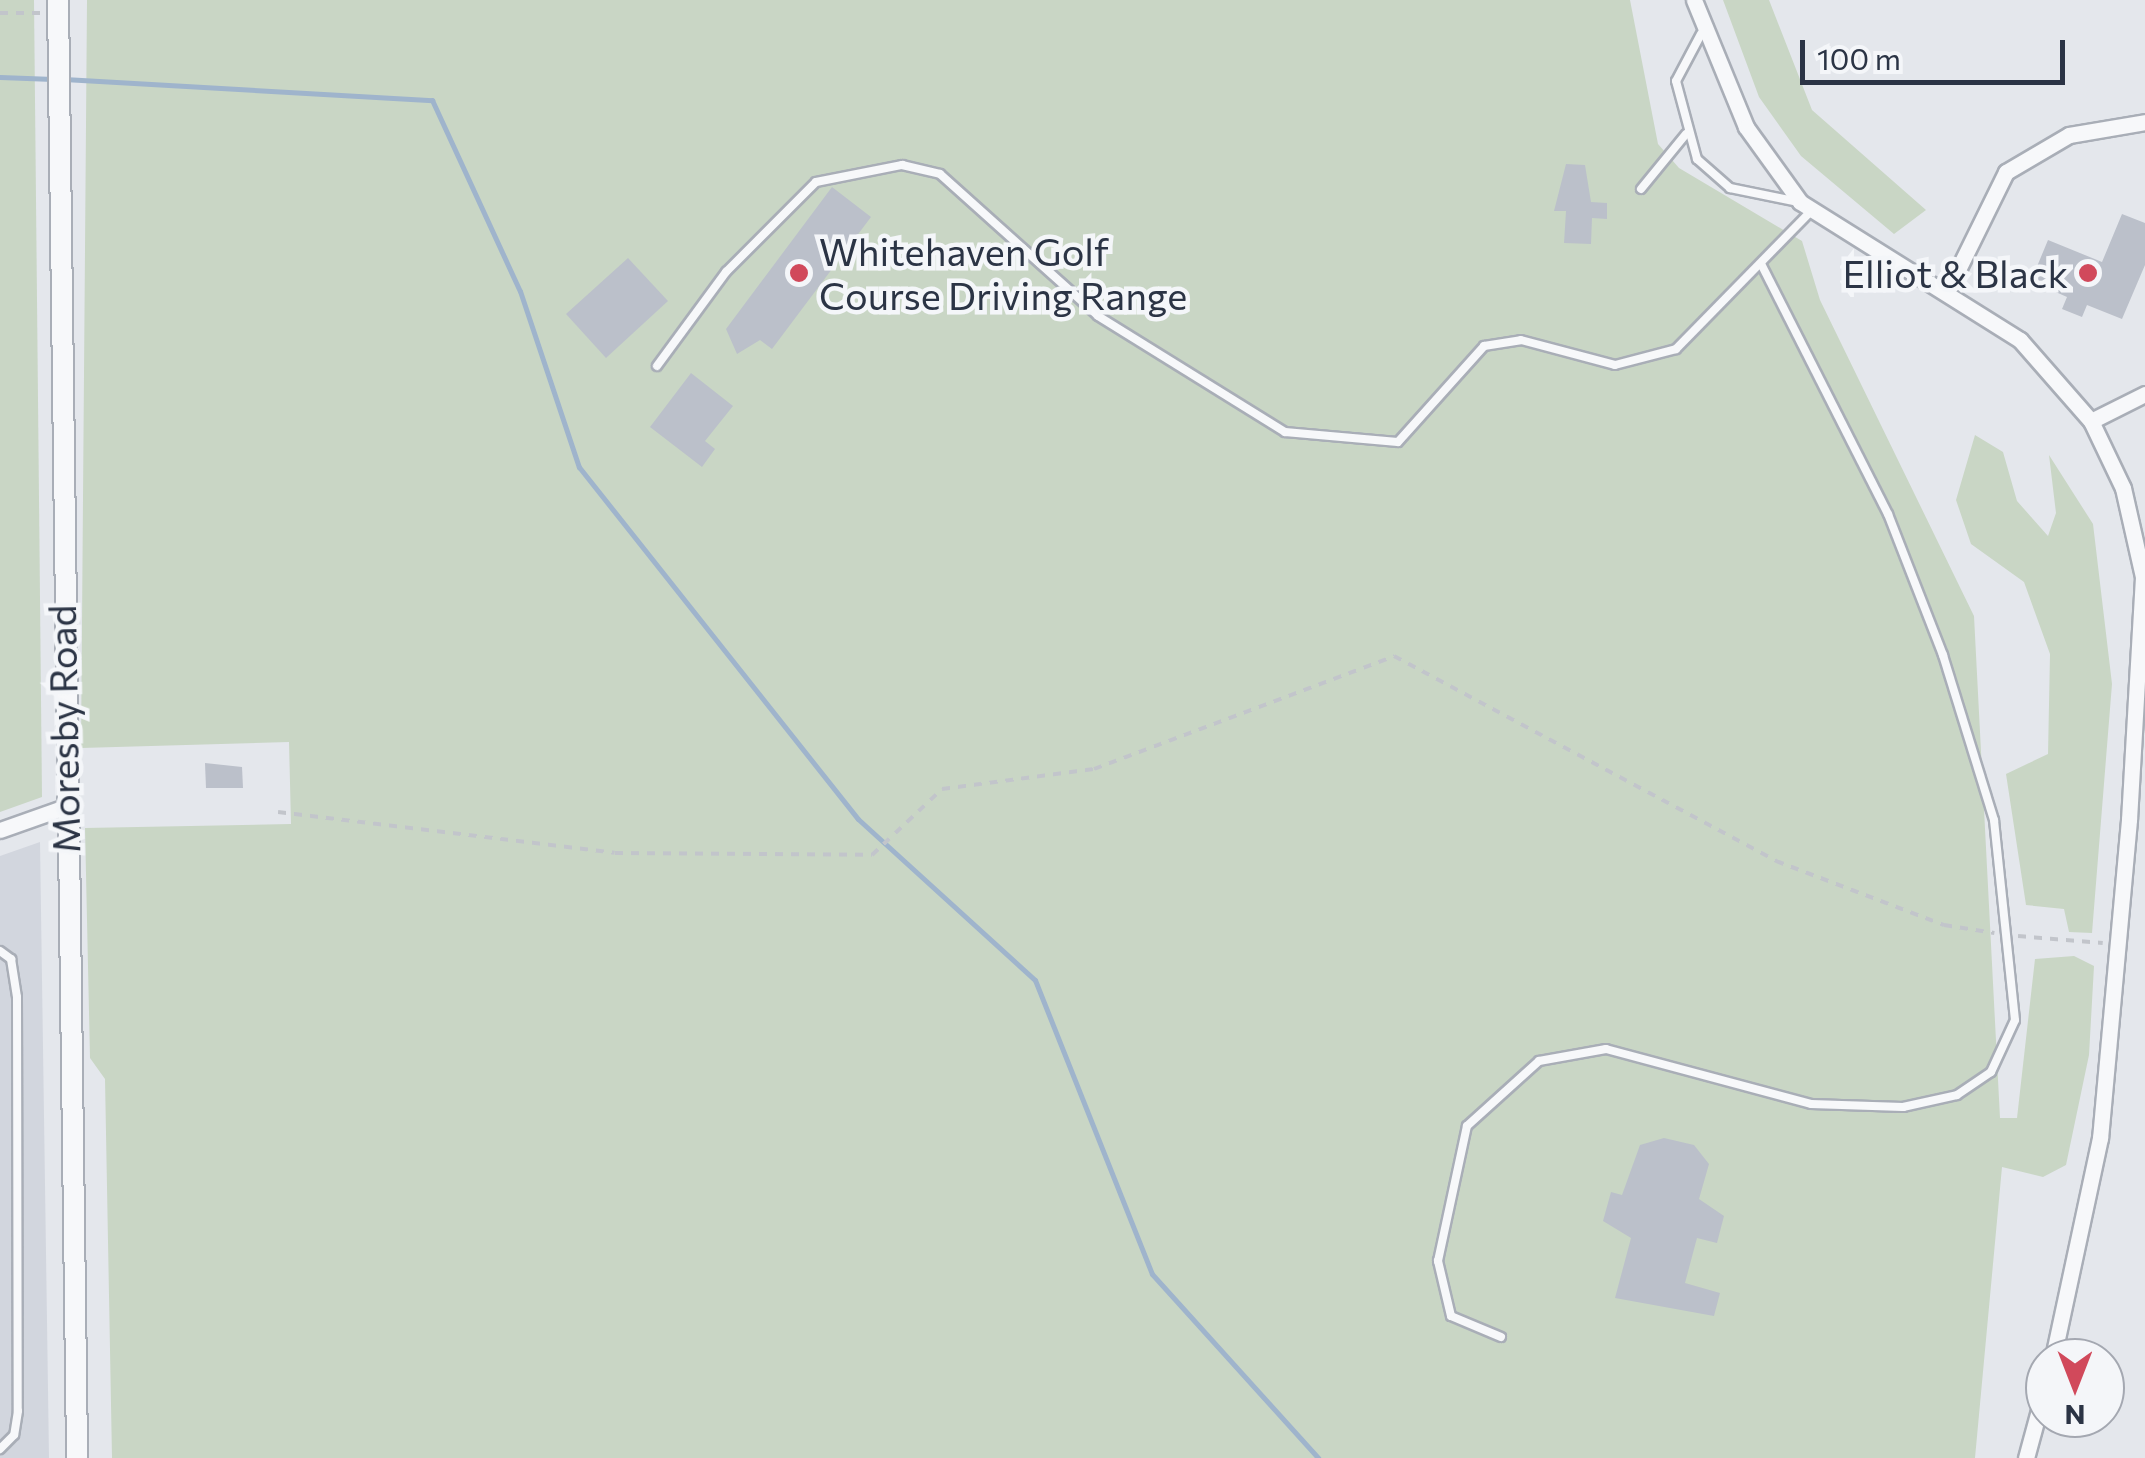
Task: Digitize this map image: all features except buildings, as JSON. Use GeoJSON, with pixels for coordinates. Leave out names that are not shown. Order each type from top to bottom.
{"type":"FeatureCollection","features":[{"type":"Feature","properties":{"kind":"street"},"geometry":{"type":"LineString","coordinates":[[1694,0],[1701,34],[1746,127],[1805,206],[2020,340],[2091,421],[2123,488],[2143,577],[2118,944],[2100,1138],[2057,1338]]}},
{"type":"Feature","properties":{"kind":"street","name":"Moresby Road"},"geometry":{"type":"LineString","coordinates":[[58,7],[62,808],[78,1458]]}},
{"type":"Feature","properties":{"kind":"street"},"geometry":{"type":"LineString","coordinates":[[1948,292],[2006,172],[2069,135],[2145,122]]}},
{"type":"Feature","properties":{"kind":"street"},"geometry":{"type":"LineString","coordinates":[[2091,421],[2145,394]]}},
{"type":"Feature","properties":{"kind":"street"},"geometry":{"type":"LineString","coordinates":[[0,830],[62,808]]}},
{"type":"Feature","properties":{"kind":"lane"},"geometry":{"type":"LineString","coordinates":[[657,366],[726,272],[816,182],[862,168],[940,174],[1098,316],[1285,432],[1398,442],[1484,346],[1521,340],[1615,366],[1676,349],[1761,264],[1805,206],[1730,188],[1697,159],[1686,134],[1676,81],[1701,34]]}},
{"type":"Feature","properties":{"kind":"lane"},"geometry":{"type":"LineString","coordinates":[[1641,189],[1686,134]]}},
{"type":"Feature","properties":{"kind":"lane"},"geometry":{"type":"LineString","coordinates":[[1501,1337],[1451,1316],[1438,1261],[1467,1126],[1506,1082],[1552,1056],[1606,1048],[1811,1104],[1941,1101],[1991,1072],[2006,1052],[2016,1020],[2012,936],[1994,820],[1943,655],[1888,514],[1761,264]]}},
{"type":"Feature","properties":{"kind":"lane"},"geometry":{"type":"LineString","coordinates":[[0,951],[11,959],[17,997],[18,1411],[14,1436],[0,1449]]}},
{"type":"Feature","properties":{"kind":"path"},"geometry":{"type":"LineString","coordinates":[[0,14],[58,7]]}},
{"type":"Feature","properties":{"kind":"path"},"geometry":{"type":"LineString","coordinates":[[278,812],[615,853],[872,855],[942,789],[1094,769],[1394,656],[1776,861],[1944,925],[2012,936],[2118,944]]}},
{"type":"Feature","properties":{"kind":"shaded area"},"geometry":{"type":"Polygon","coordinates":[[[40,842],[49,1458],[0,1458],[0,856],[40,842]]]}},
{"type":"Feature","properties":{"kind":"green space"},"geometry":{"type":"Polygon","coordinates":[[[0,0],[34,0],[42,797],[0,812],[0,0]]]}},
{"type":"Feature","properties":{"kind":"green space"},"geometry":{"type":"Polygon","coordinates":[[[87,0],[1630,0],[1658,144],[1679,168],[1802,241],[1820,300],[1974,616],[2000,1118],[2017,1118],[2035,959],[2074,956],[2094,966],[2089,1055],[2066,1165],[2043,1177],[2002,1167],[1975,1458],[112,1458],[105,1079],[90,1058],[85,828],[291,824],[289,742],[81,748],[87,0]]]}},
{"type":"Feature","properties":{"kind":"green space"},"geometry":{"type":"Polygon","coordinates":[[[1723,0],[1769,0],[1812,110],[1926,210],[1894,234],[1801,156],[1759,97],[1723,0]]]}},
{"type":"Feature","properties":{"kind":"green space"},"geometry":{"type":"Polygon","coordinates":[[[1975,435],[2003,452],[2017,501],[2048,536],[2056,513],[2049,455],[2093,524],[2112,684],[2092,933],[2069,932],[2064,909],[2026,905],[2006,774],[2048,754],[2050,654],[2024,582],[1971,544],[1956,500],[1975,435]]]}},
{"type":"Feature","properties":{"kind":"waterway"},"geometry":{"type":"LineString","coordinates":[[0,77],[53,79]]}},
{"type":"Feature","properties":{"kind":"waterway"},"geometry":{"type":"LineString","coordinates":[[64,79],[432,100],[520,291],[579,467],[858,819],[1035,980],[1152,1274],[1318,1458]]}},
{"type":"Feature","properties":{"kind":"place","name":"Whitehaven Golf Course Driving Range"},"geometry":{"type":"Point","coordinates":[799,273]}},
{"type":"Feature","properties":{"kind":"place","name":"Elliot & Black"},"geometry":{"type":"Point","coordinates":[2088,273]}}]}
